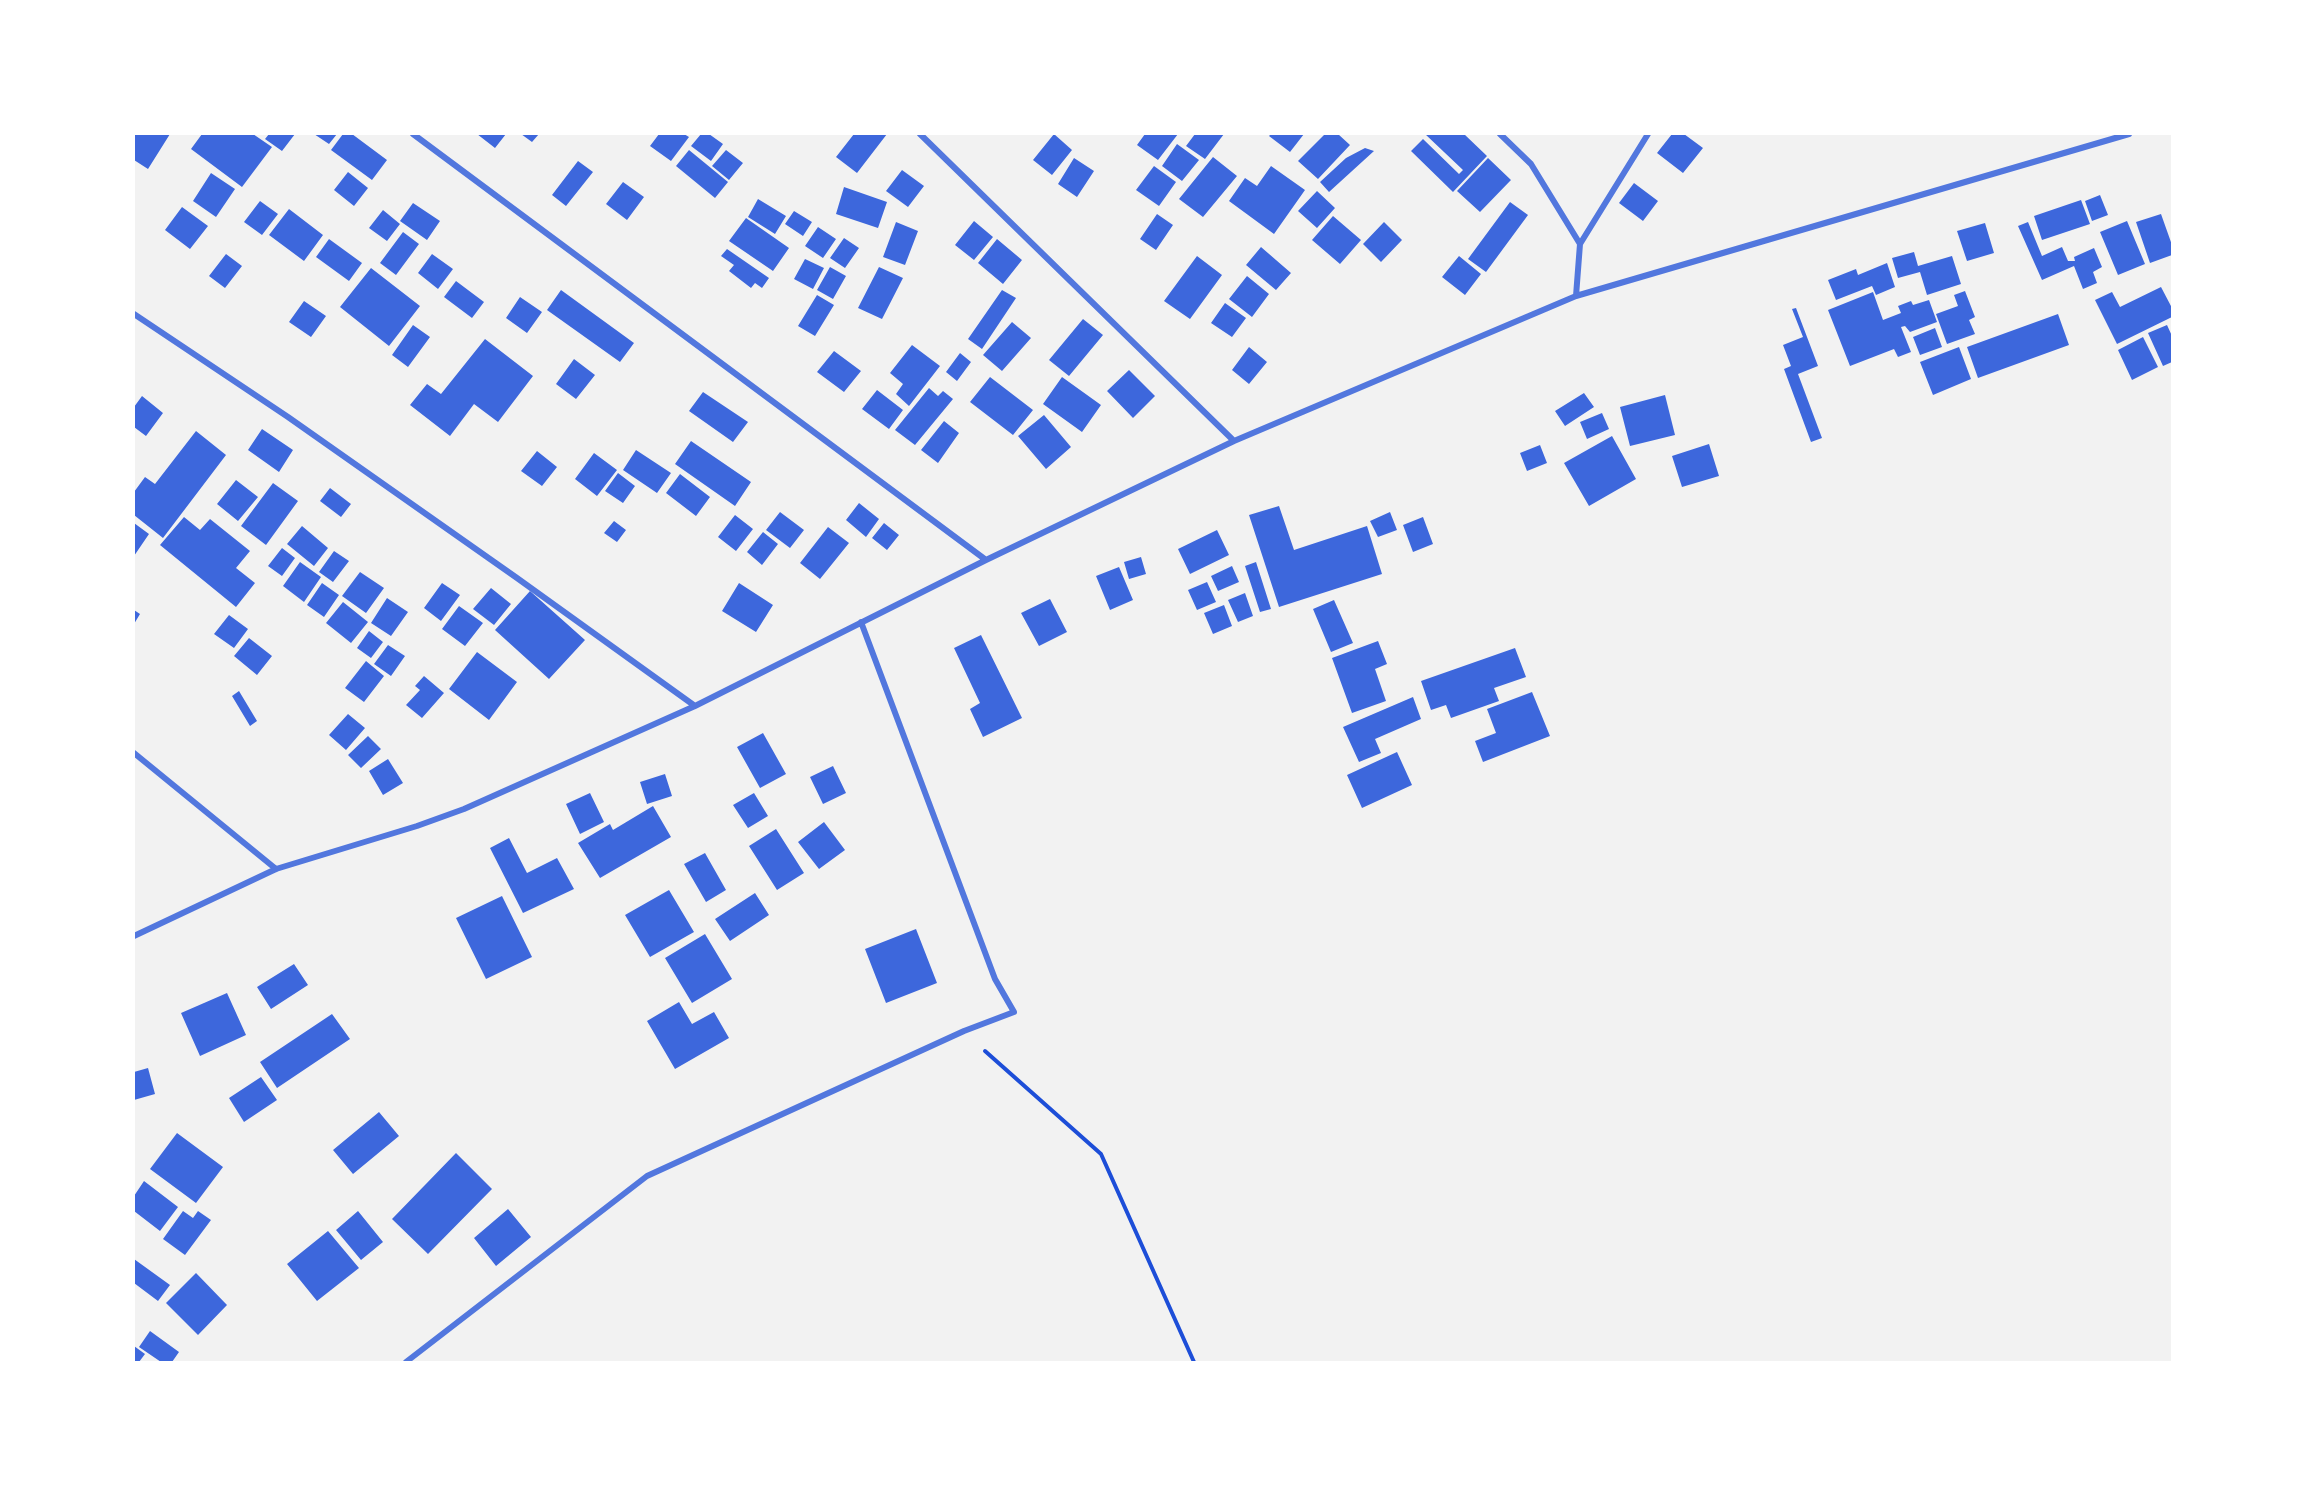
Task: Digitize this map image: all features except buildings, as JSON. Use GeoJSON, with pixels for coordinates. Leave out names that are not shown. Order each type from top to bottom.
{"type":"FeatureCollection","features":[{"type":"Feature","properties":{"kind":"street"},"geometry":{"type":"LineString","coordinates":[[413,134],[986,560]]}},
{"type":"Feature","properties":{"kind":"street"},"geometry":{"type":"LineString","coordinates":[[920,134],[1234,441]]}},
{"type":"Feature","properties":{"kind":"street"},"geometry":{"type":"LineString","coordinates":[[1500,134],[1531,164],[1580,244]]}},
{"type":"Feature","properties":{"kind":"street"},"geometry":{"type":"LineString","coordinates":[[1576,296],[1580,244],[1648,134]]}},
{"type":"Feature","properties":{"kind":"street"},"geometry":{"type":"LineString","coordinates":[[134,936],[276,869],[417,826],[464,809],[695,706],[986,560],[1234,441],[1576,296],[2130,134]]}},
{"type":"Feature","properties":{"kind":"street"},"geometry":{"type":"LineString","coordinates":[[134,314],[326,444],[695,706]]}},
{"type":"Feature","properties":{"kind":"street"},"geometry":{"type":"LineString","coordinates":[[406,1362],[647,1176],[964,1031],[1014,1012],[995,979],[861,622]]}},
{"type":"Feature","properties":{"kind":"street"},"geometry":{"type":"LineString","coordinates":[[134,753],[276,869]]}},
{"type":"Feature","properties":{"kind":"path"},"geometry":{"type":"LineString","coordinates":[[964,1031],[1027,1090],[1101,1154],[1194,1362]]}}]}
